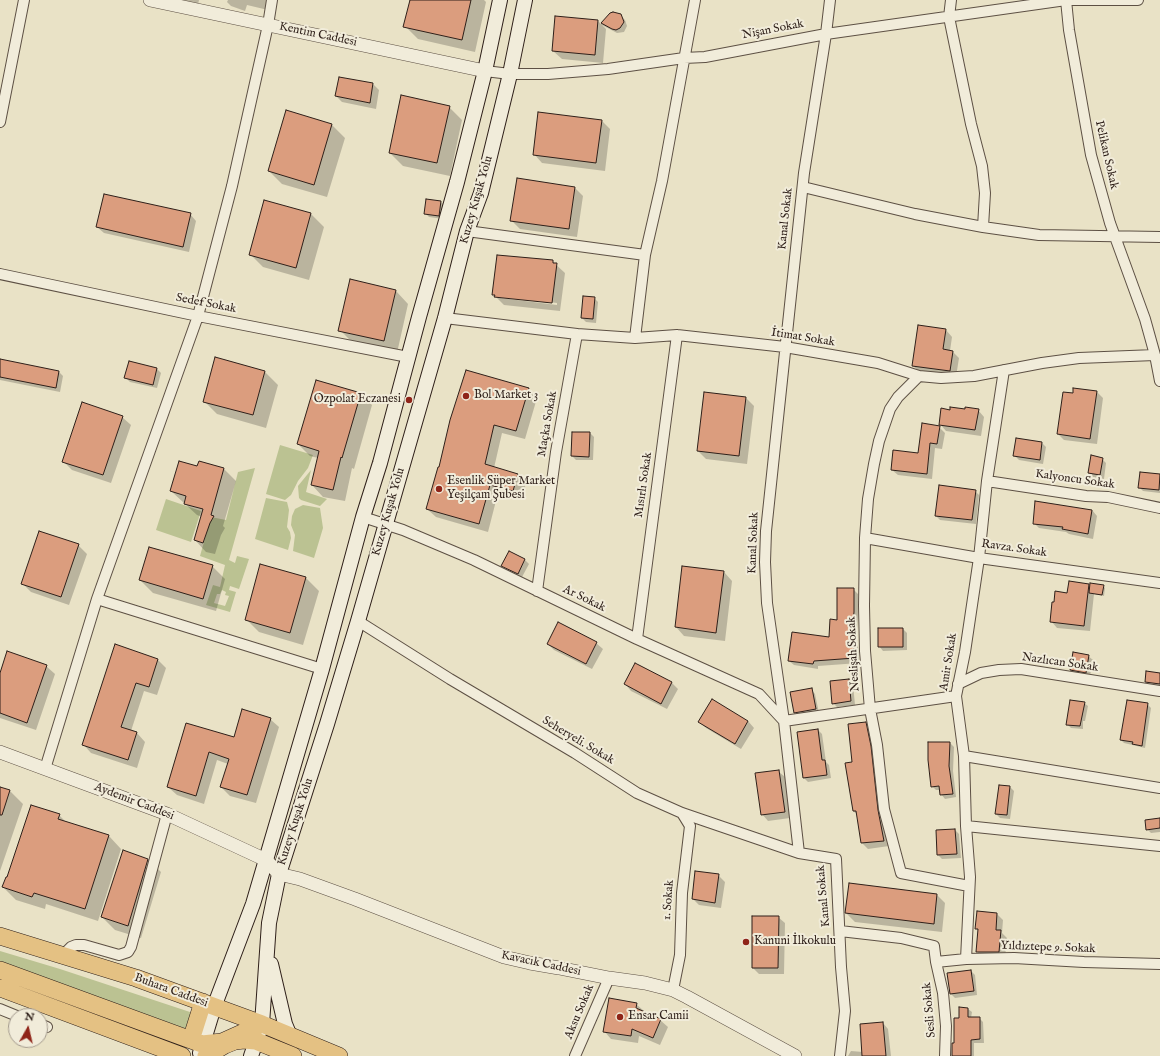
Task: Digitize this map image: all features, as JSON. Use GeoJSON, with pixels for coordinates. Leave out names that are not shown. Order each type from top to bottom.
{"type":"FeatureCollection","features":[{"type":"Feature","properties":{"kind":"highway","name":"Buhara Caddesi"},"geometry":{"type":"LineString","coordinates":[[0,936],[136,978],[262,1024],[339,1056]]}},
{"type":"Feature","properties":{"kind":"highway"},"geometry":{"type":"LineString","coordinates":[[0,970],[200,1049],[225,1045],[235,1041],[261,1050],[293,1056]]}},
{"type":"Feature","properties":{"kind":"highway"},"geometry":{"type":"LineString","coordinates":[[0,988],[182,1056]]}},
{"type":"Feature","properties":{"kind":"highway"},"geometry":{"type":"LineString","coordinates":[[200,1049],[208,1004]]}},
{"type":"Feature","properties":{"kind":"highway"},"geometry":{"type":"LineString","coordinates":[[200,1049],[222,1042],[262,1024]]}},
{"type":"Feature","properties":{"kind":"main road","name":"Kuzey Kuşak Yolu"},"geometry":{"type":"LineString","coordinates":[[208,1004],[253,904],[322,669],[457,182],[485,71],[500,0]]}},
{"type":"Feature","properties":{"kind":"main road","name":"Kuzey Kuşak Yolu"},"geometry":{"type":"LineString","coordinates":[[261,1050],[269,923],[279,874],[358,621],[445,318],[467,231],[481,193],[510,74],[525,0]]}},
{"type":"Feature","properties":{"kind":"main road"},"geometry":{"type":"LineString","coordinates":[[267,946],[279,1001],[290,1036]]}},
{"type":"Feature","properties":{"kind":"street"},"geometry":{"type":"LineString","coordinates":[[0,122],[24,0]]}},
{"type":"Feature","properties":{"kind":"street","name":"Kentim Caddesi"},"geometry":{"type":"LineString","coordinates":[[150,0],[485,71]]}},
{"type":"Feature","properties":{"kind":"street"},"geometry":{"type":"LineString","coordinates":[[45,769],[97,599],[198,316],[232,186],[268,25],[272,0]]}},
{"type":"Feature","properties":{"kind":"street"},"geometry":{"type":"LineString","coordinates":[[635,338],[645,255],[662,180],[696,0]]}},
{"type":"Feature","properties":{"kind":"street","name":"Kanal Sokak"},"geometry":{"type":"LineString","coordinates":[[830,0],[803,187],[785,348],[764,562],[767,602],[784,721],[799,853],[836,859],[840,931],[840,967],[846,1011],[840,1056]]}},
{"type":"Feature","properties":{"kind":"street"},"geometry":{"type":"LineString","coordinates":[[951,0],[949,17],[971,124],[982,166],[985,193],[983,227]]}},
{"type":"Feature","properties":{"kind":"street"},"geometry":{"type":"LineString","coordinates":[[1066,0],[1138,0]]}},
{"type":"Feature","properties":{"kind":"street","name":"Nişan Sokak"},"geometry":{"type":"LineString","coordinates":[[485,71],[510,74],[548,74],[608,69],[705,56],[826,34],[1066,0]]}},
{"type":"Feature","properties":{"kind":"street","name":"Pelikan Sokak"},"geometry":{"type":"LineString","coordinates":[[1066,0],[1069,30],[1091,155],[1110,223],[1145,319],[1155,355],[1160,381]]}},
{"type":"Feature","properties":{"kind":"street"},"geometry":{"type":"LineString","coordinates":[[803,187],[915,214],[983,227],[1039,235],[1160,237]]}},
{"type":"Feature","properties":{"kind":"street"},"geometry":{"type":"LineString","coordinates":[[467,231],[645,255]]}},
{"type":"Feature","properties":{"kind":"street","name":"Sedef Sokak"},"geometry":{"type":"LineString","coordinates":[[0,274],[198,316],[408,357]]}},
{"type":"Feature","properties":{"kind":"street","name":"İtimat Sokak"},"geometry":{"type":"LineString","coordinates":[[445,318],[577,334],[635,338],[677,334],[785,348],[878,363],[919,376],[940,378],[974,376],[1079,358],[1155,355]]}},
{"type":"Feature","properties":{"kind":"street","name":"Maçka Sokak"},"geometry":{"type":"LineString","coordinates":[[537,591],[556,452],[577,334]]}},
{"type":"Feature","properties":{"kind":"street","name":"Mısırlı Sokak"},"geometry":{"type":"LineString","coordinates":[[637,639],[677,334]]}},
{"type":"Feature","properties":{"kind":"street","name":"Amir Sokak"},"geometry":{"type":"LineString","coordinates":[[966,959],[969,886],[968,849],[964,756],[956,696],[965,652],[987,481],[1004,370]]}},
{"type":"Feature","properties":{"kind":"street","name":"Neslişah Sokak"},"geometry":{"type":"LineString","coordinates":[[919,376],[898,397],[890,409],[874,464],[868,499],[865,538],[865,651],[870,709],[877,745],[884,809],[900,872],[969,886]]}},
{"type":"Feature","properties":{"kind":"street","name":"Kalyoncu Sokak"},"geometry":{"type":"LineString","coordinates":[[987,481],[1108,498],[1160,508]]}},
{"type":"Feature","properties":{"kind":"street","name":"Ar Sokak"},"geometry":{"type":"LineString","coordinates":[[363,517],[386,524],[462,555],[637,639],[759,694],[784,721]]}},
{"type":"Feature","properties":{"kind":"street","name":"Ravza. Sokak"},"geometry":{"type":"LineString","coordinates":[[865,538],[978,558],[1160,583]]}},
{"type":"Feature","properties":{"kind":"street"},"geometry":{"type":"LineString","coordinates":[[97,599],[322,669]]}},
{"type":"Feature","properties":{"kind":"street","name":"Seheryeli. Sokak"},"geometry":{"type":"LineString","coordinates":[[358,621],[637,793],[682,813],[799,853]]}},
{"type":"Feature","properties":{"kind":"street","name":"Nazlıcan Sokak"},"geometry":{"type":"LineString","coordinates":[[958,684],[980,673],[998,670],[1021,669],[1160,691]]}},
{"type":"Feature","properties":{"kind":"street"},"geometry":{"type":"LineString","coordinates":[[784,721],[956,696]]}},
{"type":"Feature","properties":{"kind":"street","name":"Aydemir Caddesi"},"geometry":{"type":"LineString","coordinates":[[0,752],[167,814],[266,860]]}},
{"type":"Feature","properties":{"kind":"street"},"geometry":{"type":"LineString","coordinates":[[964,756],[1160,788]]}},
{"type":"Feature","properties":{"kind":"street","name":"1. Sokak"},"geometry":{"type":"LineString","coordinates":[[673,990],[680,955],[682,893],[690,826],[682,813]]}},
{"type":"Feature","properties":{"kind":"street"},"geometry":{"type":"LineString","coordinates":[[63,956],[76,945],[84,945],[119,955],[128,952],[167,814]]}},
{"type":"Feature","properties":{"kind":"street"},"geometry":{"type":"LineString","coordinates":[[966,826],[1160,846]]}},
{"type":"Feature","properties":{"kind":"street"},"geometry":{"type":"LineString","coordinates":[[266,860],[279,874]]}},
{"type":"Feature","properties":{"kind":"street","name":"Kavacık Caddesi"},"geometry":{"type":"LineString","coordinates":[[279,874],[300,879],[355,899],[504,957],[530,964],[645,983],[673,990],[794,1056]]}},
{"type":"Feature","properties":{"kind":"street","name":"Sesli Sokak"},"geometry":{"type":"LineString","coordinates":[[840,931],[901,938],[934,946],[943,993],[946,1026],[945,1056]]}},
{"type":"Feature","properties":{"kind":"street","name":"Yıldıztepe 9. Sokak"},"geometry":{"type":"LineString","coordinates":[[936,962],[966,959],[1014,958],[1160,964]]}},
{"type":"Feature","properties":{"kind":"street","name":"Aksu Sokak"},"geometry":{"type":"LineString","coordinates":[[575,1056],[609,978]]}},
{"type":"Feature","properties":{"kind":"green space"},"geometry":{"type":"Polygon","coordinates":[[[280,445],[313,455],[308,468],[298,481],[291,495],[285,500],[266,494],[280,445]]]}},
{"type":"Feature","properties":{"kind":"green space"},"geometry":{"type":"Polygon","coordinates":[[[255,468],[229,560],[235,563],[237,556],[249,559],[239,589],[230,586],[229,590],[236,592],[230,612],[206,605],[213,585],[220,587],[225,565],[200,556],[211,517],[226,520],[238,472],[255,468]],[[222,590],[220,594],[217,594],[214,603],[225,606],[229,596],[225,595],[226,592],[222,590]]]}},
{"type":"Feature","properties":{"kind":"green space"},"geometry":{"type":"Polygon","coordinates":[[[311,470],[306,492],[327,499],[320,506],[299,498],[298,486],[311,470]]]}},
{"type":"Feature","properties":{"kind":"green space"},"geometry":{"type":"Polygon","coordinates":[[[266,498],[287,502],[289,510],[287,527],[291,538],[288,550],[255,539],[266,498]]]}},
{"type":"Feature","properties":{"kind":"green space"},"geometry":{"type":"Polygon","coordinates":[[[166,499],[201,511],[191,542],[156,530],[166,499]]]}},
{"type":"Feature","properties":{"kind":"green space"},"geometry":{"type":"Polygon","coordinates":[[[303,505],[320,508],[323,528],[314,558],[293,551],[295,535],[291,525],[292,516],[295,509],[303,505]]]}},
{"type":"Feature","properties":{"kind":"green space"},"geometry":{"type":"Polygon","coordinates":[[[0,951],[60,969],[196,1014],[189,1030],[0,963],[0,951]]]}},
{"type":"Feature","properties":{"kind":"building"},"geometry":{"type":"Polygon","coordinates":[[[410,0],[471,0],[462,40],[403,27],[410,0]]]}},
{"type":"Feature","properties":{"kind":"building"},"geometry":{"type":"Polygon","coordinates":[[[613,12],[621,14],[624,22],[620,28],[616,30],[601,23],[610,13],[613,12]]]}},
{"type":"Feature","properties":{"kind":"building"},"geometry":{"type":"Polygon","coordinates":[[[555,16],[598,20],[595,55],[552,51],[555,16]]]}},
{"type":"Feature","properties":{"kind":"building"},"geometry":{"type":"Polygon","coordinates":[[[339,77],[373,83],[370,103],[335,96],[339,77]]]}},
{"type":"Feature","properties":{"kind":"building"},"geometry":{"type":"Polygon","coordinates":[[[401,95],[450,106],[437,163],[389,153],[401,95]]]}},
{"type":"Feature","properties":{"kind":"building"},"geometry":{"type":"Polygon","coordinates":[[[286,110],[332,124],[314,185],[268,171],[286,110]]]}},
{"type":"Feature","properties":{"kind":"building"},"geometry":{"type":"Polygon","coordinates":[[[538,112],[602,120],[596,163],[533,155],[538,112]]]}},
{"type":"Feature","properties":{"kind":"building"},"geometry":{"type":"Polygon","coordinates":[[[517,178],[575,187],[569,229],[510,221],[517,178]]]}},
{"type":"Feature","properties":{"kind":"building"},"geometry":{"type":"Polygon","coordinates":[[[104,194],[191,213],[183,247],[96,227],[104,194]]]}},
{"type":"Feature","properties":{"kind":"building"},"geometry":{"type":"Polygon","coordinates":[[[426,199],[441,201],[439,216],[424,214],[426,199]]]}},
{"type":"Feature","properties":{"kind":"building"},"geometry":{"type":"Polygon","coordinates":[[[264,200],[311,213],[296,268],[249,255],[264,200]]]}},
{"type":"Feature","properties":{"kind":"building"},"geometry":{"type":"Polygon","coordinates":[[[497,255],[553,260],[553,263],[557,263],[552,303],[494,297],[495,295],[492,295],[497,255]]]}},
{"type":"Feature","properties":{"kind":"building"},"geometry":{"type":"Polygon","coordinates":[[[350,279],[396,290],[384,341],[338,331],[350,279]]]}},
{"type":"Feature","properties":{"kind":"building"},"geometry":{"type":"Polygon","coordinates":[[[583,296],[595,297],[593,319],[581,318],[583,296]]]}},
{"type":"Feature","properties":{"kind":"building"},"geometry":{"type":"Polygon","coordinates":[[[918,325],[946,329],[943,349],[953,351],[950,371],[912,366],[918,325]]]}},
{"type":"Feature","properties":{"kind":"building"},"geometry":{"type":"Polygon","coordinates":[[[215,357],[265,371],[253,415],[203,402],[215,357]]]}},
{"type":"Feature","properties":{"kind":"building"},"geometry":{"type":"Polygon","coordinates":[[[0,359],[59,371],[56,388],[0,377],[0,359]]]}},
{"type":"Feature","properties":{"kind":"building"},"geometry":{"type":"Polygon","coordinates":[[[129,361],[157,368],[153,385],[124,378],[129,361]]]}},
{"type":"Feature","properties":{"kind":"building"},"geometry":{"type":"Polygon","coordinates":[[[466,370],[529,388],[516,431],[494,425],[485,464],[518,474],[513,491],[490,485],[479,524],[426,509],[439,467],[450,420],[466,370]]]}},
{"type":"Feature","properties":{"kind":"building"},"geometry":{"type":"Polygon","coordinates":[[[316,380],[361,393],[342,458],[341,457],[333,490],[311,485],[319,451],[297,444],[316,380]]]}},
{"type":"Feature","properties":{"kind":"building"},"geometry":{"type":"Polygon","coordinates":[[[1073,388],[1097,391],[1090,439],[1057,434],[1063,392],[1073,393],[1073,388]]]}},
{"type":"Feature","properties":{"kind":"building"},"geometry":{"type":"Polygon","coordinates":[[[704,392],[746,397],[739,456],[697,451],[704,392]]]}},
{"type":"Feature","properties":{"kind":"building"},"geometry":{"type":"Polygon","coordinates":[[[82,402],[123,416],[103,475],[62,462],[82,402]]]}},
{"type":"Feature","properties":{"kind":"building"},"geometry":{"type":"Polygon","coordinates":[[[950,407],[979,409],[975,430],[939,425],[941,408],[950,410],[950,407]]]}},
{"type":"Feature","properties":{"kind":"building"},"geometry":{"type":"Polygon","coordinates":[[[922,423],[940,426],[937,444],[930,443],[927,474],[891,470],[893,450],[918,453],[922,423]]]}},
{"type":"Feature","properties":{"kind":"building"},"geometry":{"type":"Polygon","coordinates":[[[572,432],[590,432],[589,457],[571,456],[572,432]]]}},
{"type":"Feature","properties":{"kind":"building"},"geometry":{"type":"Polygon","coordinates":[[[1016,438],[1042,442],[1040,460],[1013,456],[1016,438]]]}},
{"type":"Feature","properties":{"kind":"building"},"geometry":{"type":"Polygon","coordinates":[[[1091,455],[1103,458],[1100,475],[1088,473],[1091,455]]]}},
{"type":"Feature","properties":{"kind":"building"},"geometry":{"type":"Polygon","coordinates":[[[179,461],[197,466],[199,461],[224,468],[211,515],[214,516],[203,543],[194,540],[203,509],[184,504],[186,496],[170,491],[179,461]]]}},
{"type":"Feature","properties":{"kind":"building"},"geometry":{"type":"Polygon","coordinates":[[[1140,472],[1160,474],[1159,490],[1138,488],[1140,472]]]}},
{"type":"Feature","properties":{"kind":"building"},"geometry":{"type":"Polygon","coordinates":[[[939,485],[976,490],[972,520],[935,516],[939,485]]]}},
{"type":"Feature","properties":{"kind":"building"},"geometry":{"type":"Polygon","coordinates":[[[1035,501],[1092,510],[1088,534],[1062,529],[1063,527],[1033,524],[1035,501]]]}},
{"type":"Feature","properties":{"kind":"building"},"geometry":{"type":"Polygon","coordinates":[[[39,531],[79,544],[61,597],[21,584],[39,531]]]}},
{"type":"Feature","properties":{"kind":"building"},"geometry":{"type":"Polygon","coordinates":[[[149,547],[213,565],[203,599],[139,580],[149,547]]]}},
{"type":"Feature","properties":{"kind":"building"},"geometry":{"type":"Polygon","coordinates":[[[509,551],[525,559],[518,574],[501,566],[509,551]]]}},
{"type":"Feature","properties":{"kind":"building"},"geometry":{"type":"Polygon","coordinates":[[[260,564],[306,577],[290,633],[245,620],[260,564]]]}},
{"type":"Feature","properties":{"kind":"building"},"geometry":{"type":"Polygon","coordinates":[[[682,566],[724,571],[716,633],[675,627],[682,566]]]}},
{"type":"Feature","properties":{"kind":"building"},"geometry":{"type":"Polygon","coordinates":[[[1069,581],[1089,584],[1084,626],[1050,622],[1052,602],[1054,602],[1055,591],[1067,593],[1069,581]]]}},
{"type":"Feature","properties":{"kind":"building"},"geometry":{"type":"Polygon","coordinates":[[[1090,583],[1104,585],[1102,595],[1089,593],[1090,583]]]}},
{"type":"Feature","properties":{"kind":"building"},"geometry":{"type":"Polygon","coordinates":[[[837,588],[854,588],[854,612],[851,640],[853,640],[855,658],[814,661],[813,664],[788,661],[792,632],[829,637],[830,619],[837,620],[837,588]]]}},
{"type":"Feature","properties":{"kind":"building"},"geometry":{"type":"Polygon","coordinates":[[[558,622],[597,642],[586,664],[547,644],[558,622]]]}},
{"type":"Feature","properties":{"kind":"building"},"geometry":{"type":"Polygon","coordinates":[[[878,628],[903,628],[903,647],[878,647],[878,628]]]}},
{"type":"Feature","properties":{"kind":"building"},"geometry":{"type":"Polygon","coordinates":[[[115,644],[158,659],[149,687],[136,683],[121,727],[137,732],[128,760],[82,745],[115,644]]]}},
{"type":"Feature","properties":{"kind":"building"},"geometry":{"type":"Polygon","coordinates":[[[7,651],[47,665],[27,723],[0,713],[0,673],[7,651]]]}},
{"type":"Feature","properties":{"kind":"building"},"geometry":{"type":"Polygon","coordinates":[[[1073,652],[1089,655],[1086,673],[1070,670],[1073,652]]]}},
{"type":"Feature","properties":{"kind":"building"},"geometry":{"type":"Polygon","coordinates":[[[635,663],[672,682],[661,704],[624,684],[635,663]]]}},
{"type":"Feature","properties":{"kind":"building"},"geometry":{"type":"Polygon","coordinates":[[[1146,671],[1160,673],[1160,684],[1145,682],[1146,671]]]}},
{"type":"Feature","properties":{"kind":"building"},"geometry":{"type":"Polygon","coordinates":[[[849,679],[851,701],[832,704],[830,681],[849,679]]]}},
{"type":"Feature","properties":{"kind":"building"},"geometry":{"type":"Polygon","coordinates":[[[812,688],[816,709],[794,713],[790,692],[812,688]]]}},
{"type":"Feature","properties":{"kind":"building"},"geometry":{"type":"Polygon","coordinates":[[[712,699],[748,721],[735,744],[698,722],[712,699]]]}},
{"type":"Feature","properties":{"kind":"building"},"geometry":{"type":"Polygon","coordinates":[[[1070,700],[1085,702],[1080,726],[1066,725],[1070,700]]]}},
{"type":"Feature","properties":{"kind":"building"},"geometry":{"type":"Polygon","coordinates":[[[1127,700],[1148,703],[1142,746],[1132,744],[1133,742],[1120,740],[1127,700]]]}},
{"type":"Feature","properties":{"kind":"building"},"geometry":{"type":"Polygon","coordinates":[[[242,709],[271,718],[247,795],[220,787],[229,759],[209,752],[196,796],[167,787],[186,723],[234,737],[242,709]]]}},
{"type":"Feature","properties":{"kind":"building"},"geometry":{"type":"Polygon","coordinates":[[[866,722],[871,746],[878,810],[884,841],[861,843],[856,811],[853,811],[845,763],[852,762],[848,724],[866,722]]]}},
{"type":"Feature","properties":{"kind":"building"},"geometry":{"type":"Polygon","coordinates":[[[818,729],[822,760],[825,760],[827,775],[803,778],[797,732],[818,729]]]}},
{"type":"Feature","properties":{"kind":"building"},"geometry":{"type":"Polygon","coordinates":[[[928,742],[950,742],[949,766],[953,794],[940,795],[939,786],[931,787],[928,742]]]}},
{"type":"Feature","properties":{"kind":"building"},"geometry":{"type":"Polygon","coordinates":[[[779,770],[785,812],[761,815],[755,773],[779,770]]]}},
{"type":"Feature","properties":{"kind":"building"},"geometry":{"type":"Polygon","coordinates":[[[999,785],[1010,786],[1007,815],[995,814],[999,785]]]}},
{"type":"Feature","properties":{"kind":"building"},"geometry":{"type":"Polygon","coordinates":[[[0,787],[10,790],[2,815],[0,815],[0,787]]]}},
{"type":"Feature","properties":{"kind":"building"},"geometry":{"type":"Polygon","coordinates":[[[31,805],[60,814],[58,819],[109,835],[85,909],[34,893],[32,897],[2,887],[7,877],[31,805]]]}},
{"type":"Feature","properties":{"kind":"building"},"geometry":{"type":"Polygon","coordinates":[[[1160,818],[1160,828],[1146,830],[1145,820],[1160,818]]]}},
{"type":"Feature","properties":{"kind":"building"},"geometry":{"type":"Polygon","coordinates":[[[955,829],[957,854],[937,855],[936,830],[955,829]]]}},
{"type":"Feature","properties":{"kind":"building"},"geometry":{"type":"Polygon","coordinates":[[[123,850],[148,859],[128,926],[101,917],[123,850]]]}},
{"type":"Feature","properties":{"kind":"building"},"geometry":{"type":"Polygon","coordinates":[[[695,871],[719,874],[715,903],[692,899],[695,871]]]}},
{"type":"Feature","properties":{"kind":"building"},"geometry":{"type":"Polygon","coordinates":[[[849,883],[937,894],[934,924],[845,913],[849,883]]]}},
{"type":"Feature","properties":{"kind":"building"},"geometry":{"type":"Polygon","coordinates":[[[977,911],[997,913],[996,930],[1001,930],[999,952],[976,952],[978,929],[975,929],[977,911]]]}},
{"type":"Feature","properties":{"kind":"building","name":"Kanuni İlkokulu"},"geometry":{"type":"Polygon","coordinates":[[[752,916],[779,916],[778,968],[752,968],[752,916]]]}},
{"type":"Feature","properties":{"kind":"building"},"geometry":{"type":"Polygon","coordinates":[[[971,970],[974,991],[950,994],[947,973],[971,970]]]}},
{"type":"Feature","properties":{"kind":"building","name":"Ensar Camii"},"geometry":{"type":"Polygon","coordinates":[[[609,998],[637,1003],[636,1008],[661,1019],[653,1038],[632,1029],[631,1036],[603,1032],[609,998]]]}},
{"type":"Feature","properties":{"kind":"building"},"geometry":{"type":"Polygon","coordinates":[[[959,1007],[968,1008],[968,1017],[980,1017],[980,1039],[971,1040],[971,1056],[952,1056],[952,1043],[954,1043],[954,1018],[959,1018],[959,1007]]]}},
{"type":"Feature","properties":{"kind":"building"},"geometry":{"type":"Polygon","coordinates":[[[883,1022],[886,1056],[862,1056],[860,1024],[883,1022]]]}},
{"type":"Feature","properties":{"kind":"place","name":"Bol Market 3"},"geometry":{"type":"Point","coordinates":[466,396]}},
{"type":"Feature","properties":{"kind":"place","name":"Ozpolat Eczanesi"},"geometry":{"type":"Point","coordinates":[409,400]}},
{"type":"Feature","properties":{"kind":"place","name":"Esenlik Süper Market Yeşilçam Şubesi"},"geometry":{"type":"Point","coordinates":[439,489]}},
{"type":"Feature","properties":{"kind":"place","name":"Kanuni İlkokulu"},"geometry":{"type":"Point","coordinates":[746,942]}},
{"type":"Feature","properties":{"kind":"place","name":"Ensar Camii"},"geometry":{"type":"Point","coordinates":[620,1017]}}]}
